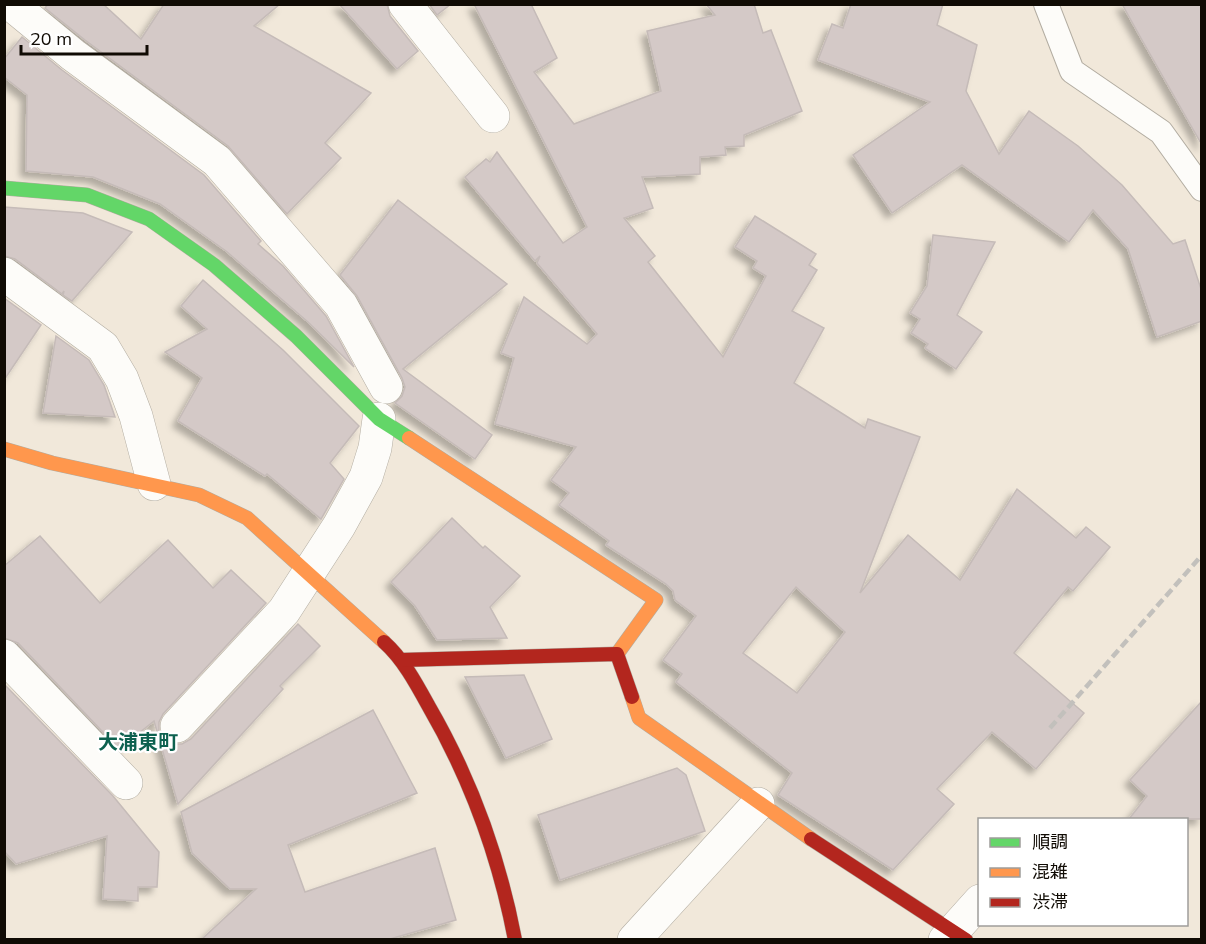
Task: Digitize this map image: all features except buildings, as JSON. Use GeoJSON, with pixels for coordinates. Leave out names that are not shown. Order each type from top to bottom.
{"type":"FeatureCollection","features":[{"type":"Feature","properties":{"kind":"street"},"geometry":{"type":"LineString","coordinates":[[11,4],[73,55],[217,161],[341,305],[386,387]]}},
{"type":"Feature","properties":{"kind":"street"},"geometry":{"type":"LineString","coordinates":[[405,4],[493,116]]}},
{"type":"Feature","properties":{"kind":"street"},"geometry":{"type":"LineString","coordinates":[[4,188],[87,195],[149,219],[214,265],[296,336],[379,419],[656,600],[617,654]]}},
{"type":"Feature","properties":{"kind":"street"},"geometry":{"type":"LineString","coordinates":[[4,274],[103,347],[122,379],[136,416],[154,484]]}},
{"type":"Feature","properties":{"kind":"street"},"geometry":{"type":"LineString","coordinates":[[177,726],[284,611],[339,526],[366,477],[375,448],[379,419]]}},
{"type":"Feature","properties":{"kind":"street"},"geometry":{"type":"LineString","coordinates":[[4,448],[52,463],[199,495],[248,518],[309,571],[401,660],[468,776],[492,843],[508,898],[515,939]]}},
{"type":"Feature","properties":{"kind":"street"},"geometry":{"type":"LineString","coordinates":[[401,660],[617,654]]}},
{"type":"Feature","properties":{"kind":"street"},"geometry":{"type":"LineString","coordinates":[[617,654],[639,718],[758,804],[954,936],[978,904]]}},
{"type":"Feature","properties":{"kind":"street"},"geometry":{"type":"LineString","coordinates":[[4,656],[126,783]]}},
{"type":"Feature","properties":{"kind":"street"},"geometry":{"type":"LineString","coordinates":[[634,939],[758,804]]}},
{"type":"Feature","properties":{"kind":"lane"},"geometry":{"type":"LineString","coordinates":[[1047,4],[1072,71],[1161,132],[1202,189]]}},
{"type":"Feature","properties":{"kind":"railway"},"geometry":{"type":"LineString","coordinates":[[1050,728],[1202,555]]}},
{"type":"Feature","properties":{"kind":"traffic: fast"},"geometry":{"type":"LineString","coordinates":[[4,188],[87,195],[149,219],[214,265],[296,336],[379,419],[409,438]]}},
{"type":"Feature","properties":{"kind":"traffic: slow"},"geometry":{"type":"LineString","coordinates":[[409,438],[656,600],[617,654]]}},
{"type":"Feature","properties":{"kind":"traffic: slow"},"geometry":{"type":"LineString","coordinates":[[4,449],[52,463],[199,495],[247,518],[384,642]]}},
{"type":"Feature","properties":{"kind":"traffic: slow"},"geometry":{"type":"LineString","coordinates":[[632,697],[639,718],[811,839]]}},
{"type":"Feature","properties":{"kind":"traffic: jam"},"geometry":{"type":"LineString","coordinates":[[384,642],[419,688],[470,790],[492,848],[515,940]]}},
{"type":"Feature","properties":{"kind":"traffic: jam"},"geometry":{"type":"LineString","coordinates":[[401,660],[617,654],[632,697]]}},
{"type":"Feature","properties":{"kind":"traffic: jam"},"geometry":{"type":"LineString","coordinates":[[811,839],[966,940]]}},
{"type":"Feature","properties":{"kind":"district","name":"大浦東町"},"geometry":{"type":"Point","coordinates":[138,742]}}]}
